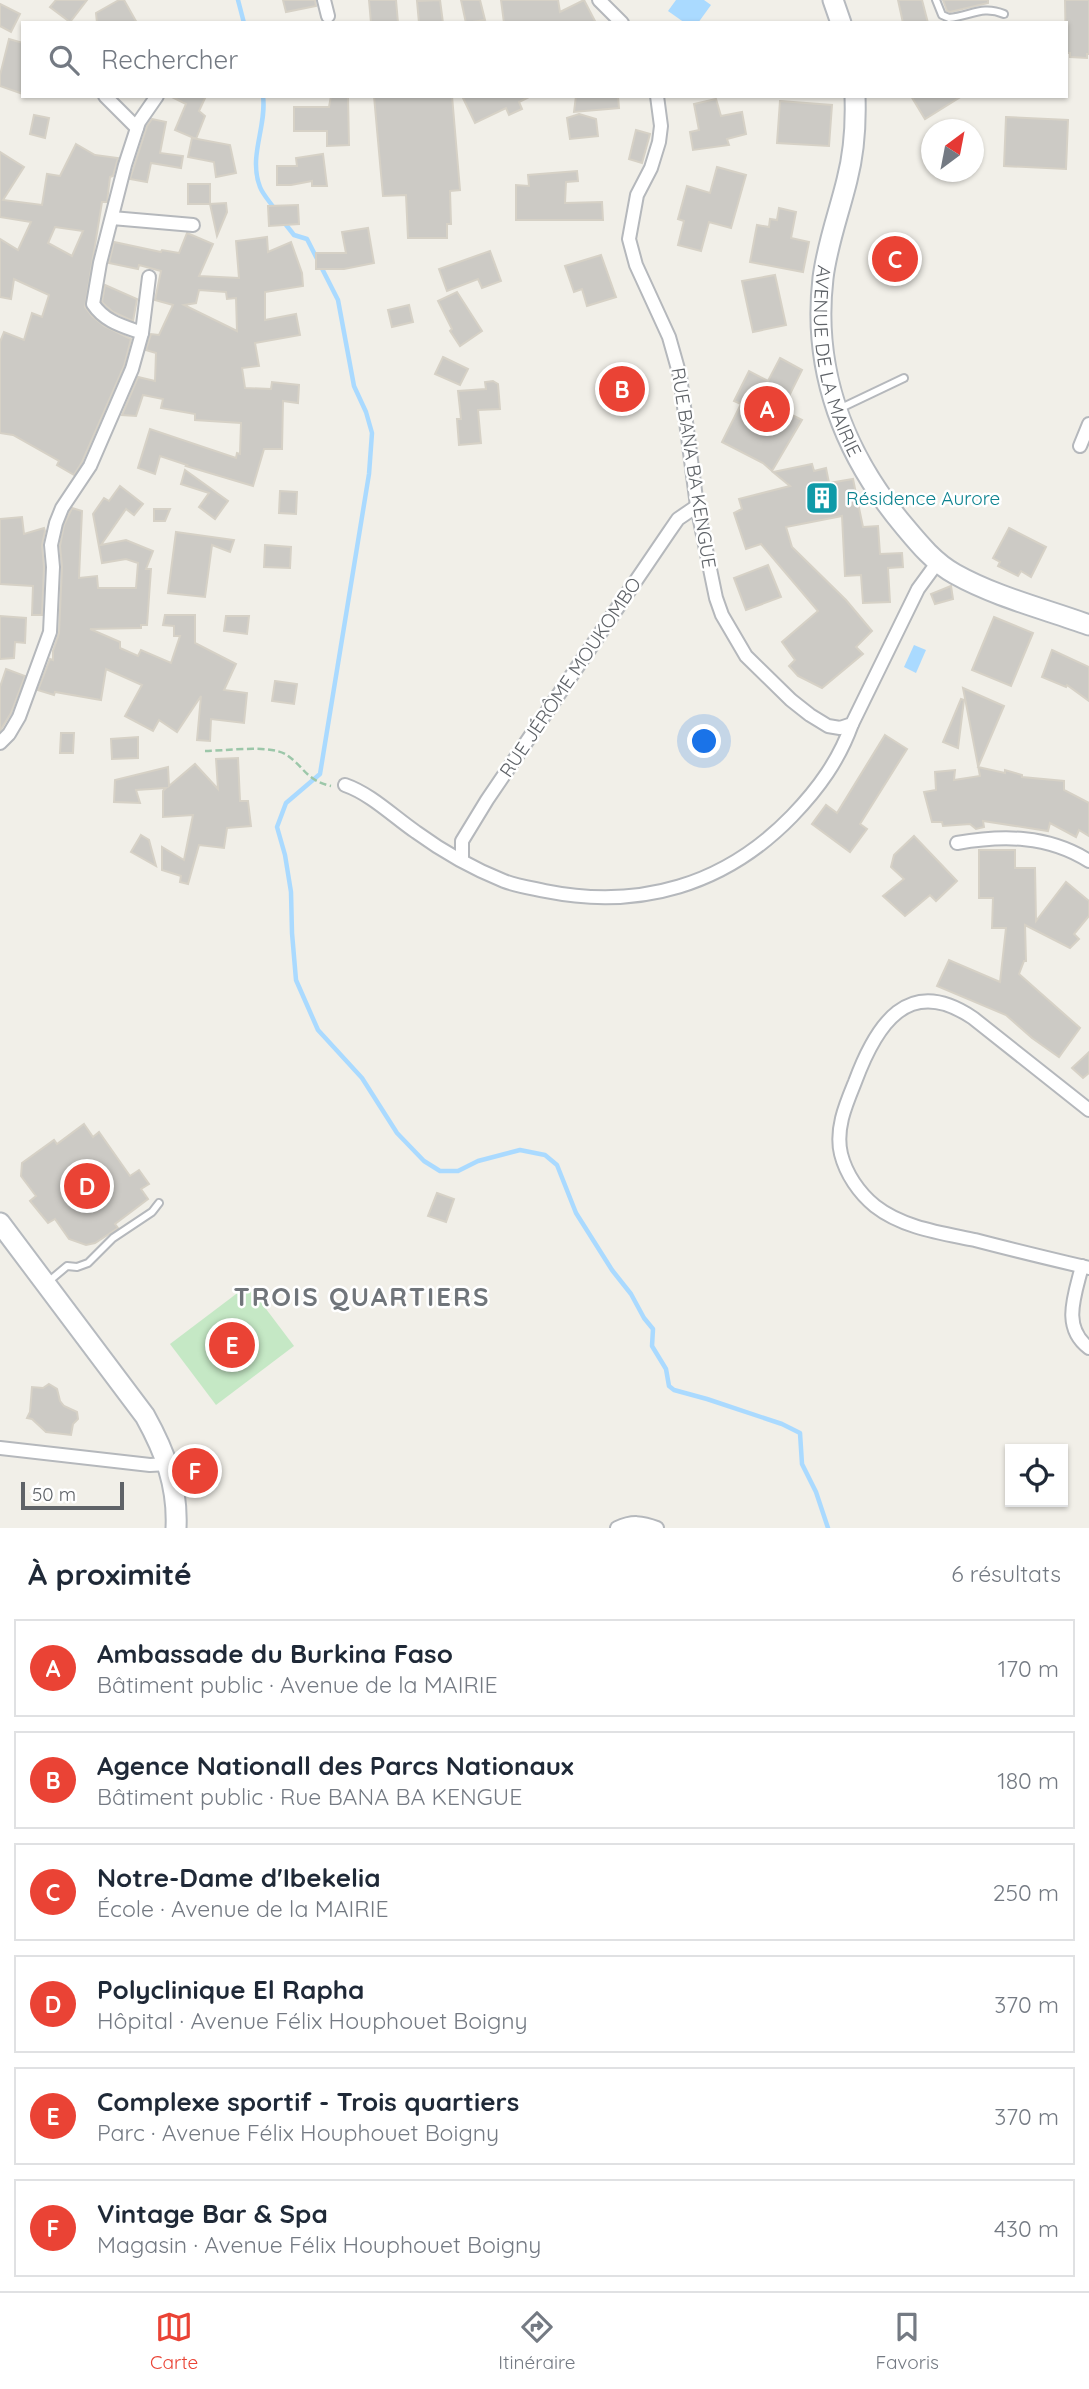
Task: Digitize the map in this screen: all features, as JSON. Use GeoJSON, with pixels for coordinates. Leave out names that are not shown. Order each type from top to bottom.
{"type":"FeatureCollection","features":[{"type":"Feature","properties":{"kind":"main road"},"geometry":{"type":"LineString","coordinates":[[833,0],[840,21]]}},
{"type":"Feature","properties":{"kind":"main road","name":"AVENUE DE LA MAIRIE"},"geometry":{"type":"LineString","coordinates":[[855,98],[852,156],[823,274],[820,303],[823,348],[836,411],[856,459],[896,516],[937,563],[955,574],[1000,593],[1089,625]]}},
{"type":"Feature","properties":{"kind":"main road"},"geometry":{"type":"LineString","coordinates":[[0,1223],[145,1416],[160,1442],[168,1464],[174,1489],[176,1528]]}},
{"type":"Feature","properties":{"kind":"street"},"geometry":{"type":"LineString","coordinates":[[324,0],[328,16]]}},
{"type":"Feature","properties":{"kind":"street"},"geometry":{"type":"LineString","coordinates":[[599,0],[620,21]]}},
{"type":"Feature","properties":{"kind":"street"},"geometry":{"type":"LineString","coordinates":[[107,98],[137,128]]}},
{"type":"Feature","properties":{"kind":"street"},"geometry":{"type":"LineString","coordinates":[[142,333],[110,320],[99,313],[93,304],[100,263],[137,128],[156,98]]}},
{"type":"Feature","properties":{"kind":"street","name":"RUE BANA BA KENGUE"},"geometry":{"type":"LineString","coordinates":[[657,98],[661,126],[659,142],[651,168],[637,195],[629,239],[636,265],[669,337],[680,376],[697,506],[716,598],[727,625],[746,656],[775,685],[810,715],[828,726],[840,728],[852,724]]}},
{"type":"Feature","properties":{"kind":"street"},"geometry":{"type":"LineString","coordinates":[[112,218],[193,225]]}},
{"type":"Feature","properties":{"kind":"street"},"geometry":{"type":"LineString","coordinates":[[0,743],[19,717],[50,632],[51,545],[56,523],[62,508],[90,466],[132,369],[142,333],[149,277]]}},
{"type":"Feature","properties":{"kind":"street"},"geometry":{"type":"LineString","coordinates":[[1080,446],[1089,424]]}},
{"type":"Feature","properties":{"kind":"street","name":"RUE JÉRÔME MOUKOMBO"},"geometry":{"type":"LineString","coordinates":[[462,860],[462,841],[486,800],[678,519],[697,506]]}},
{"type":"Feature","properties":{"kind":"street"},"geometry":{"type":"LineString","coordinates":[[342,786],[360,792],[418,834],[504,881],[561,894],[590,897],[638,895],[690,884],[744,858],[784,825],[810,798],[841,751],[918,589],[937,563]]}},
{"type":"Feature","properties":{"kind":"street"},"geometry":{"type":"LineString","coordinates":[[957,843],[1012,837],[1051,844],[1089,861]]}},
{"type":"Feature","properties":{"kind":"street"},"geometry":{"type":"LineString","coordinates":[[1089,1110],[973,1018],[958,1008],[933,1001],[909,1006],[883,1025],[862,1061],[839,1129],[841,1154],[859,1192],[899,1221],[1085,1267],[1071,1313],[1075,1334],[1089,1348]]}},
{"type":"Feature","properties":{"kind":"street"},"geometry":{"type":"LineString","coordinates":[[0,1448],[150,1465],[168,1464]]}},
{"type":"Feature","properties":{"kind":"street"},"geometry":{"type":"LineString","coordinates":[[617,1528],[632,1522],[657,1528]]}},
{"type":"Feature","properties":{"kind":"lane"},"geometry":{"type":"LineString","coordinates":[[936,0],[942,15],[949,18],[993,9],[1004,15]]}},
{"type":"Feature","properties":{"kind":"lane"},"geometry":{"type":"LineString","coordinates":[[836,411],[904,378]]}},
{"type":"Feature","properties":{"kind":"lane"},"geometry":{"type":"LineString","coordinates":[[46,1283],[67,1266],[77,1267],[88,1263],[113,1238],[152,1212],[159,1203]]}},
{"type":"Feature","properties":{"kind":"path"},"geometry":{"type":"LineString","coordinates":[[205,751],[273,750],[286,755],[321,783],[342,786]]}},
{"type":"Feature","properties":{"kind":"green space"},"geometry":{"type":"Polygon","coordinates":[[[248,1285],[294,1346],[216,1405],[170,1344],[248,1285]]]}},
{"type":"Feature","properties":{"kind":"water"},"geometry":{"type":"Polygon","coordinates":[[[676,0],[704,0],[711,5],[699,21],[682,21],[668,11],[676,0]]]}},
{"type":"Feature","properties":{"kind":"water"},"geometry":{"type":"Polygon","coordinates":[[[914,645],[926,650],[916,673],[904,667],[914,645]]]}},
{"type":"Feature","properties":{"kind":"building"},"geometry":{"type":"Polygon","coordinates":[[[56,0],[87,0],[71,21],[50,7],[56,0]]]}},
{"type":"Feature","properties":{"kind":"building"},"geometry":{"type":"Polygon","coordinates":[[[119,0],[124,0],[136,21],[97,21],[96,13],[119,0]]]}},
{"type":"Feature","properties":{"kind":"building"},"geometry":{"type":"Polygon","coordinates":[[[283,0],[315,0],[316,6],[286,12],[283,0]]]}},
{"type":"Feature","properties":{"kind":"building"},"geometry":{"type":"Polygon","coordinates":[[[369,0],[396,0],[398,21],[371,21],[369,0]]]}},
{"type":"Feature","properties":{"kind":"building"},"geometry":{"type":"Polygon","coordinates":[[[440,0],[443,21],[419,21],[417,1],[440,0]]]}},
{"type":"Feature","properties":{"kind":"building"},"geometry":{"type":"Polygon","coordinates":[[[461,0],[480,0],[485,20],[466,21],[461,0]]]}},
{"type":"Feature","properties":{"kind":"building"},"geometry":{"type":"Polygon","coordinates":[[[501,0],[558,0],[560,12],[584,0],[595,21],[504,21],[501,0]]]}},
{"type":"Feature","properties":{"kind":"building"},"geometry":{"type":"Polygon","coordinates":[[[898,0],[922,0],[927,21],[903,21],[898,0]]]}},
{"type":"Feature","properties":{"kind":"building"},"geometry":{"type":"Polygon","coordinates":[[[943,0],[988,0],[988,3],[950,12],[943,0]]]}},
{"type":"Feature","properties":{"kind":"building"},"geometry":{"type":"Polygon","coordinates":[[[1065,0],[1089,0],[1087,58],[1070,57],[1068,21],[1065,21],[1065,0]]]}},
{"type":"Feature","properties":{"kind":"building"},"geometry":{"type":"Polygon","coordinates":[[[0,4],[20,14],[11,32],[0,26],[0,4]]]}},
{"type":"Feature","properties":{"kind":"building"},"geometry":{"type":"Polygon","coordinates":[[[9,39],[21,42],[21,93],[0,86],[9,39]]]}},
{"type":"Feature","properties":{"kind":"building"},"geometry":{"type":"Polygon","coordinates":[[[174,98],[205,98],[199,111],[205,116],[196,139],[175,130],[186,104],[174,98]]]}},
{"type":"Feature","properties":{"kind":"building"},"geometry":{"type":"Polygon","coordinates":[[[331,98],[348,98],[349,145],[327,146],[327,131],[294,131],[294,107],[329,107],[331,98]]]}},
{"type":"Feature","properties":{"kind":"building"},"geometry":{"type":"Polygon","coordinates":[[[374,98],[452,98],[460,190],[450,191],[451,224],[447,224],[447,238],[408,238],[406,195],[383,196],[374,98]]]}},
{"type":"Feature","properties":{"kind":"building"},"geometry":{"type":"Polygon","coordinates":[[[463,98],[527,98],[519,102],[522,109],[509,115],[506,108],[475,123],[463,98]]]}},
{"type":"Feature","properties":{"kind":"building"},"geometry":{"type":"Polygon","coordinates":[[[576,98],[618,98],[619,108],[574,112],[576,98]]]}},
{"type":"Feature","properties":{"kind":"building"},"geometry":{"type":"Polygon","coordinates":[[[912,98],[959,98],[925,119],[912,98]]]}},
{"type":"Feature","properties":{"kind":"building"},"geometry":{"type":"Polygon","coordinates":[[[716,99],[721,116],[742,112],[746,134],[727,139],[729,145],[693,150],[690,132],[699,130],[694,104],[716,99]]]}},
{"type":"Feature","properties":{"kind":"building"},"geometry":{"type":"Polygon","coordinates":[[[780,101],[832,105],[829,146],[777,143],[780,101]]]}},
{"type":"Feature","properties":{"kind":"building"},"geometry":{"type":"Polygon","coordinates":[[[579,114],[596,119],[598,136],[570,139],[567,118],[579,114]]]}},
{"type":"Feature","properties":{"kind":"building"},"geometry":{"type":"Polygon","coordinates":[[[34,115],[49,118],[45,138],[30,134],[34,115]]]}},
{"type":"Feature","properties":{"kind":"building"},"geometry":{"type":"Polygon","coordinates":[[[1006,117],[1068,120],[1066,169],[1004,166],[1006,117]]]}},
{"type":"Feature","properties":{"kind":"building"},"geometry":{"type":"Polygon","coordinates":[[[152,119],[166,122],[160,153],[183,156],[181,168],[151,163],[147,182],[130,179],[147,126],[152,119]]]}},
{"type":"Feature","properties":{"kind":"building"},"geometry":{"type":"Polygon","coordinates":[[[636,130],[650,134],[642,163],[629,159],[636,130]]]}},
{"type":"Feature","properties":{"kind":"building"},"geometry":{"type":"Polygon","coordinates":[[[192,138],[230,145],[236,173],[216,177],[214,162],[188,157],[192,138]]]}},
{"type":"Feature","properties":{"kind":"building"},"geometry":{"type":"Polygon","coordinates":[[[76,144],[95,155],[118,158],[113,176],[110,177],[107,202],[102,202],[85,307],[104,326],[131,339],[124,366],[74,475],[57,465],[59,461],[13,435],[0,433],[0,342],[4,332],[24,340],[32,313],[42,317],[49,295],[14,279],[11,299],[0,297],[0,239],[18,250],[31,222],[0,217],[0,152],[24,167],[3,200],[42,205],[47,174],[60,176],[76,144]],[[55,227],[48,243],[72,256],[83,231],[55,227]]]}},
{"type":"Feature","properties":{"kind":"building"},"geometry":{"type":"Polygon","coordinates":[[[323,154],[327,186],[312,186],[312,181],[277,185],[277,166],[297,166],[296,158],[323,154]]]}},
{"type":"Feature","properties":{"kind":"building"},"geometry":{"type":"Polygon","coordinates":[[[717,167],[746,175],[731,228],[709,222],[701,251],[678,245],[684,221],[678,219],[687,186],[710,193],[717,167]]]}},
{"type":"Feature","properties":{"kind":"building"},"geometry":{"type":"Polygon","coordinates":[[[577,171],[578,181],[566,182],[565,203],[602,202],[603,220],[516,220],[516,185],[529,186],[528,175],[577,171]]]}},
{"type":"Feature","properties":{"kind":"building"},"geometry":{"type":"Polygon","coordinates":[[[188,184],[210,184],[210,204],[188,204],[188,184]]]}},
{"type":"Feature","properties":{"kind":"building"},"geometry":{"type":"Polygon","coordinates":[[[226,203],[227,212],[217,236],[210,204],[226,203]]]}},
{"type":"Feature","properties":{"kind":"building"},"geometry":{"type":"Polygon","coordinates":[[[298,205],[299,224],[269,226],[268,206],[298,205]]]}},
{"type":"Feature","properties":{"kind":"building"},"geometry":{"type":"Polygon","coordinates":[[[779,208],[796,212],[791,238],[809,242],[803,272],[750,262],[757,225],[769,227],[770,219],[777,220],[779,208]]]}},
{"type":"Feature","properties":{"kind":"building"},"geometry":{"type":"Polygon","coordinates":[[[368,228],[374,263],[344,269],[316,269],[316,253],[346,253],[342,232],[368,228]]]}},
{"type":"Feature","properties":{"kind":"building"},"geometry":{"type":"Polygon","coordinates":[[[187,233],[213,244],[199,276],[239,278],[236,241],[267,237],[268,252],[291,242],[302,273],[303,286],[265,292],[265,320],[296,314],[300,335],[255,343],[259,366],[242,368],[245,388],[271,389],[272,382],[299,385],[298,403],[283,401],[282,449],[264,449],[253,486],[160,456],[155,474],[138,468],[150,429],[236,458],[237,453],[240,454],[241,423],[195,420],[195,414],[161,408],[163,399],[143,395],[136,416],[122,415],[138,377],[155,381],[156,353],[146,350],[151,334],[159,335],[173,305],[155,300],[161,271],[139,265],[138,269],[109,263],[114,242],[179,253],[187,233]],[[199,290],[196,303],[184,305],[237,331],[236,298],[227,299],[226,292],[199,290]]]}},
{"type":"Feature","properties":{"kind":"building"},"geometry":{"type":"Polygon","coordinates":[[[490,251],[501,281],[482,288],[478,279],[447,291],[439,269],[490,251]]]}},
{"type":"Feature","properties":{"kind":"building"},"geometry":{"type":"Polygon","coordinates":[[[601,255],[616,297],[587,306],[582,289],[574,292],[565,266],[601,255]]]}},
{"type":"Feature","properties":{"kind":"building"},"geometry":{"type":"Polygon","coordinates":[[[775,275],[786,325],[753,332],[742,281],[775,275]]]}},
{"type":"Feature","properties":{"kind":"building"},"geometry":{"type":"Polygon","coordinates":[[[105,285],[137,299],[133,321],[113,312],[102,302],[105,285]]]}},
{"type":"Feature","properties":{"kind":"building"},"geometry":{"type":"Polygon","coordinates":[[[457,292],[482,331],[460,346],[450,331],[452,329],[438,301],[457,292]]]}},
{"type":"Feature","properties":{"kind":"building"},"geometry":{"type":"Polygon","coordinates":[[[409,305],[413,322],[392,327],[388,310],[409,305]]]}},
{"type":"Feature","properties":{"kind":"building"},"geometry":{"type":"Polygon","coordinates":[[[443,357],[468,369],[460,385],[435,374],[443,357]]]}},
{"type":"Feature","properties":{"kind":"building"},"geometry":{"type":"Polygon","coordinates":[[[780,358],[802,370],[782,410],[802,420],[772,471],[763,463],[722,442],[741,404],[734,401],[749,371],[768,381],[780,358]]]}},
{"type":"Feature","properties":{"kind":"building"},"geometry":{"type":"Polygon","coordinates":[[[493,381],[498,384],[500,409],[478,410],[481,443],[459,445],[457,419],[461,419],[458,391],[486,389],[485,382],[493,381]]]}},
{"type":"Feature","properties":{"kind":"building"},"geometry":{"type":"Polygon","coordinates":[[[812,464],[814,471],[826,468],[829,483],[853,479],[863,527],[878,526],[880,554],[902,553],[903,567],[888,568],[890,602],[863,603],[861,575],[845,576],[842,516],[786,527],[792,547],[846,600],[872,631],[856,647],[863,654],[822,688],[798,676],[789,666],[795,660],[782,642],[818,611],[761,544],[746,549],[734,513],[742,509],[739,499],[790,486],[773,472],[812,464]]]}},
{"type":"Feature","properties":{"kind":"building"},"geometry":{"type":"Polygon","coordinates":[[[185,470],[228,501],[215,519],[199,507],[209,493],[181,484],[185,470]]]}},
{"type":"Feature","properties":{"kind":"building"},"geometry":{"type":"Polygon","coordinates":[[[120,486],[143,504],[134,515],[126,509],[101,545],[126,540],[153,551],[146,569],[151,569],[147,625],[141,625],[141,628],[90,629],[120,642],[120,648],[138,656],[141,650],[171,663],[180,636],[174,636],[174,626],[163,625],[165,615],[195,615],[195,643],[236,664],[224,690],[247,693],[244,723],[211,719],[210,741],[197,740],[201,696],[177,732],[159,720],[153,731],[125,716],[142,685],[106,669],[101,700],[55,692],[54,695],[38,690],[50,659],[53,660],[59,633],[62,567],[60,546],[64,525],[72,508],[82,511],[79,578],[97,576],[98,588],[136,588],[138,563],[126,559],[102,563],[93,514],[104,498],[109,501],[120,486]]]}},
{"type":"Feature","properties":{"kind":"building"},"geometry":{"type":"Polygon","coordinates":[[[280,491],[297,492],[296,514],[279,513],[280,491]]]}},
{"type":"Feature","properties":{"kind":"building"},"geometry":{"type":"Polygon","coordinates":[[[154,509],[170,509],[165,521],[154,521],[154,509]]]}},
{"type":"Feature","properties":{"kind":"building"},"geometry":{"type":"Polygon","coordinates":[[[22,517],[24,534],[44,528],[45,531],[42,545],[42,615],[32,615],[33,586],[0,584],[0,519],[22,517]]]}},
{"type":"Feature","properties":{"kind":"building"},"geometry":{"type":"Polygon","coordinates":[[[1009,528],[1046,547],[1031,577],[1021,571],[1018,576],[998,566],[1000,562],[993,558],[1009,528]]]}},
{"type":"Feature","properties":{"kind":"building"},"geometry":{"type":"Polygon","coordinates":[[[176,532],[234,540],[230,552],[212,545],[205,597],[168,593],[176,532]]]}},
{"type":"Feature","properties":{"kind":"building"},"geometry":{"type":"Polygon","coordinates":[[[265,545],[291,547],[290,568],[264,567],[265,545]]]}},
{"type":"Feature","properties":{"kind":"building"},"geometry":{"type":"Polygon","coordinates":[[[768,565],[781,597],[746,610],[734,578],[768,565]]]}},
{"type":"Feature","properties":{"kind":"building"},"geometry":{"type":"Polygon","coordinates":[[[951,586],[953,599],[935,604],[931,594],[951,586]]]}},
{"type":"Feature","properties":{"kind":"building"},"geometry":{"type":"Polygon","coordinates":[[[0,616],[26,618],[25,643],[15,642],[14,658],[0,659],[0,616]]]}},
{"type":"Feature","properties":{"kind":"building"},"geometry":{"type":"Polygon","coordinates":[[[226,616],[249,616],[247,634],[224,631],[226,616]]]}},
{"type":"Feature","properties":{"kind":"building"},"geometry":{"type":"Polygon","coordinates":[[[994,617],[1033,633],[1011,686],[972,670],[994,617]]]}},
{"type":"Feature","properties":{"kind":"building"},"geometry":{"type":"Polygon","coordinates":[[[1052,650],[1089,667],[1089,701],[1067,685],[1066,687],[1042,677],[1052,650]]]}},
{"type":"Feature","properties":{"kind":"building"},"geometry":{"type":"Polygon","coordinates":[[[6,669],[25,676],[11,713],[0,731],[0,687],[6,669]]]}},
{"type":"Feature","properties":{"kind":"building"},"geometry":{"type":"Polygon","coordinates":[[[275,681],[297,684],[294,704],[272,701],[275,681]]]}},
{"type":"Feature","properties":{"kind":"building"},"geometry":{"type":"Polygon","coordinates":[[[963,688],[1004,706],[978,767],[963,688]]]}},
{"type":"Feature","properties":{"kind":"building"},"geometry":{"type":"Polygon","coordinates":[[[961,699],[964,700],[958,748],[943,742],[961,699]]]}},
{"type":"Feature","properties":{"kind":"building"},"geometry":{"type":"Polygon","coordinates":[[[61,733],[74,733],[73,753],[60,753],[61,733]]]}},
{"type":"Feature","properties":{"kind":"building"},"geometry":{"type":"Polygon","coordinates":[[[885,735],[907,749],[860,824],[867,829],[850,852],[812,824],[826,805],[837,813],[885,735]]]}},
{"type":"Feature","properties":{"kind":"building"},"geometry":{"type":"Polygon","coordinates":[[[138,737],[138,758],[112,759],[111,739],[138,737]]]}},
{"type":"Feature","properties":{"kind":"building"},"geometry":{"type":"Polygon","coordinates":[[[238,758],[240,801],[248,801],[251,826],[227,828],[224,848],[199,845],[188,884],[180,882],[181,876],[162,870],[162,847],[184,860],[193,815],[163,817],[163,791],[166,788],[136,790],[140,803],[114,802],[115,780],[168,767],[169,786],[195,764],[218,789],[216,759],[238,758]]]}},
{"type":"Feature","properties":{"kind":"building"},"geometry":{"type":"Polygon","coordinates":[[[978,767],[1005,773],[1005,770],[1022,777],[1064,781],[1064,790],[1089,803],[1089,836],[1079,830],[1076,837],[1050,823],[1048,831],[983,821],[984,827],[976,829],[970,824],[943,826],[942,822],[932,822],[924,792],[936,790],[935,772],[955,770],[954,780],[980,776],[978,767]]]}},
{"type":"Feature","properties":{"kind":"building"},"geometry":{"type":"Polygon","coordinates":[[[141,835],[149,840],[156,866],[131,852],[141,835]]]}},
{"type":"Feature","properties":{"kind":"building"},"geometry":{"type":"Polygon","coordinates":[[[914,836],[957,881],[936,901],[930,895],[905,916],[883,896],[904,879],[891,867],[894,855],[914,836]]]}},
{"type":"Feature","properties":{"kind":"building"},"geometry":{"type":"Polygon","coordinates":[[[979,850],[1015,850],[1015,868],[1035,868],[1036,921],[1066,882],[1089,901],[1089,916],[1074,934],[1079,939],[1070,948],[1025,925],[1026,961],[1019,974],[1080,1028],[1059,1057],[1006,1015],[937,986],[949,960],[1000,982],[1006,928],[992,928],[993,898],[979,898],[979,850]]]}},
{"type":"Feature","properties":{"kind":"building"},"geometry":{"type":"Polygon","coordinates":[[[1089,1052],[1089,1073],[1083,1078],[1072,1068],[1089,1052]]]}},
{"type":"Feature","properties":{"kind":"building"},"geometry":{"type":"Polygon","coordinates":[[[84,1124],[93,1137],[99,1132],[130,1176],[139,1170],[149,1184],[141,1189],[148,1199],[115,1224],[118,1228],[95,1243],[86,1245],[69,1239],[55,1219],[48,1223],[30,1201],[36,1196],[21,1176],[22,1163],[54,1140],[57,1144],[84,1124]]]}},
{"type":"Feature","properties":{"kind":"building"},"geometry":{"type":"Polygon","coordinates":[[[437,1193],[454,1199],[446,1222],[428,1216],[437,1193]]]}},
{"type":"Feature","properties":{"kind":"building"},"geometry":{"type":"Polygon","coordinates":[[[49,1384],[57,1389],[64,1406],[77,1412],[78,1419],[73,1424],[71,1435],[46,1432],[32,1419],[27,1418],[32,1387],[43,1388],[49,1384]]]}},
{"type":"Feature","properties":{"kind":"waterway"},"geometry":{"type":"LineString","coordinates":[[238,0],[243,21]]}},
{"type":"Feature","properties":{"kind":"waterway"},"geometry":{"type":"LineString","coordinates":[[263,98],[257,175],[261,190],[276,211]]}},
{"type":"Feature","properties":{"kind":"waterway"},"geometry":{"type":"LineString","coordinates":[[283,221],[294,235],[307,239],[338,300],[354,386],[372,433],[369,474],[320,774],[286,803],[277,827],[291,892],[296,980],[318,1030],[362,1078],[397,1133],[424,1161],[440,1171],[458,1171],[478,1161],[520,1150],[545,1155],[557,1165],[576,1213],[653,1329],[652,1346],[666,1369],[669,1386],[674,1390],[782,1424],[800,1433],[802,1464],[816,1492],[828,1528]]}},
{"type":"Feature","properties":{"kind":"place","name":"Notre-Dame d'Ibekelia"},"geometry":{"type":"Point","coordinates":[895,259]}},
{"type":"Feature","properties":{"kind":"place","name":"Agence Nationall des Parcs Nationaux"},"geometry":{"type":"Point","coordinates":[622,389]}},
{"type":"Feature","properties":{"kind":"place","name":"Ambassade du Burkina Faso"},"geometry":{"type":"Point","coordinates":[767,409]}},
{"type":"Feature","properties":{"kind":"place","name":"Résidence Aurore"},"geometry":{"type":"Point","coordinates":[822,498]}},
{"type":"Feature","properties":{"kind":"place","name":"Polyclinique El Rapha"},"geometry":{"type":"Point","coordinates":[87,1186]}},
{"type":"Feature","properties":{"kind":"place","name":"Complexe sportif - Trois quartiers"},"geometry":{"type":"Point","coordinates":[232,1345]}},
{"type":"Feature","properties":{"kind":"place","name":"Vintage Bar & Spa"},"geometry":{"type":"Point","coordinates":[195,1471]}},
{"type":"Feature","properties":{"kind":"district","name":"TROIS QUARTIERS"},"geometry":{"type":"Point","coordinates":[362,1297]}}]}
